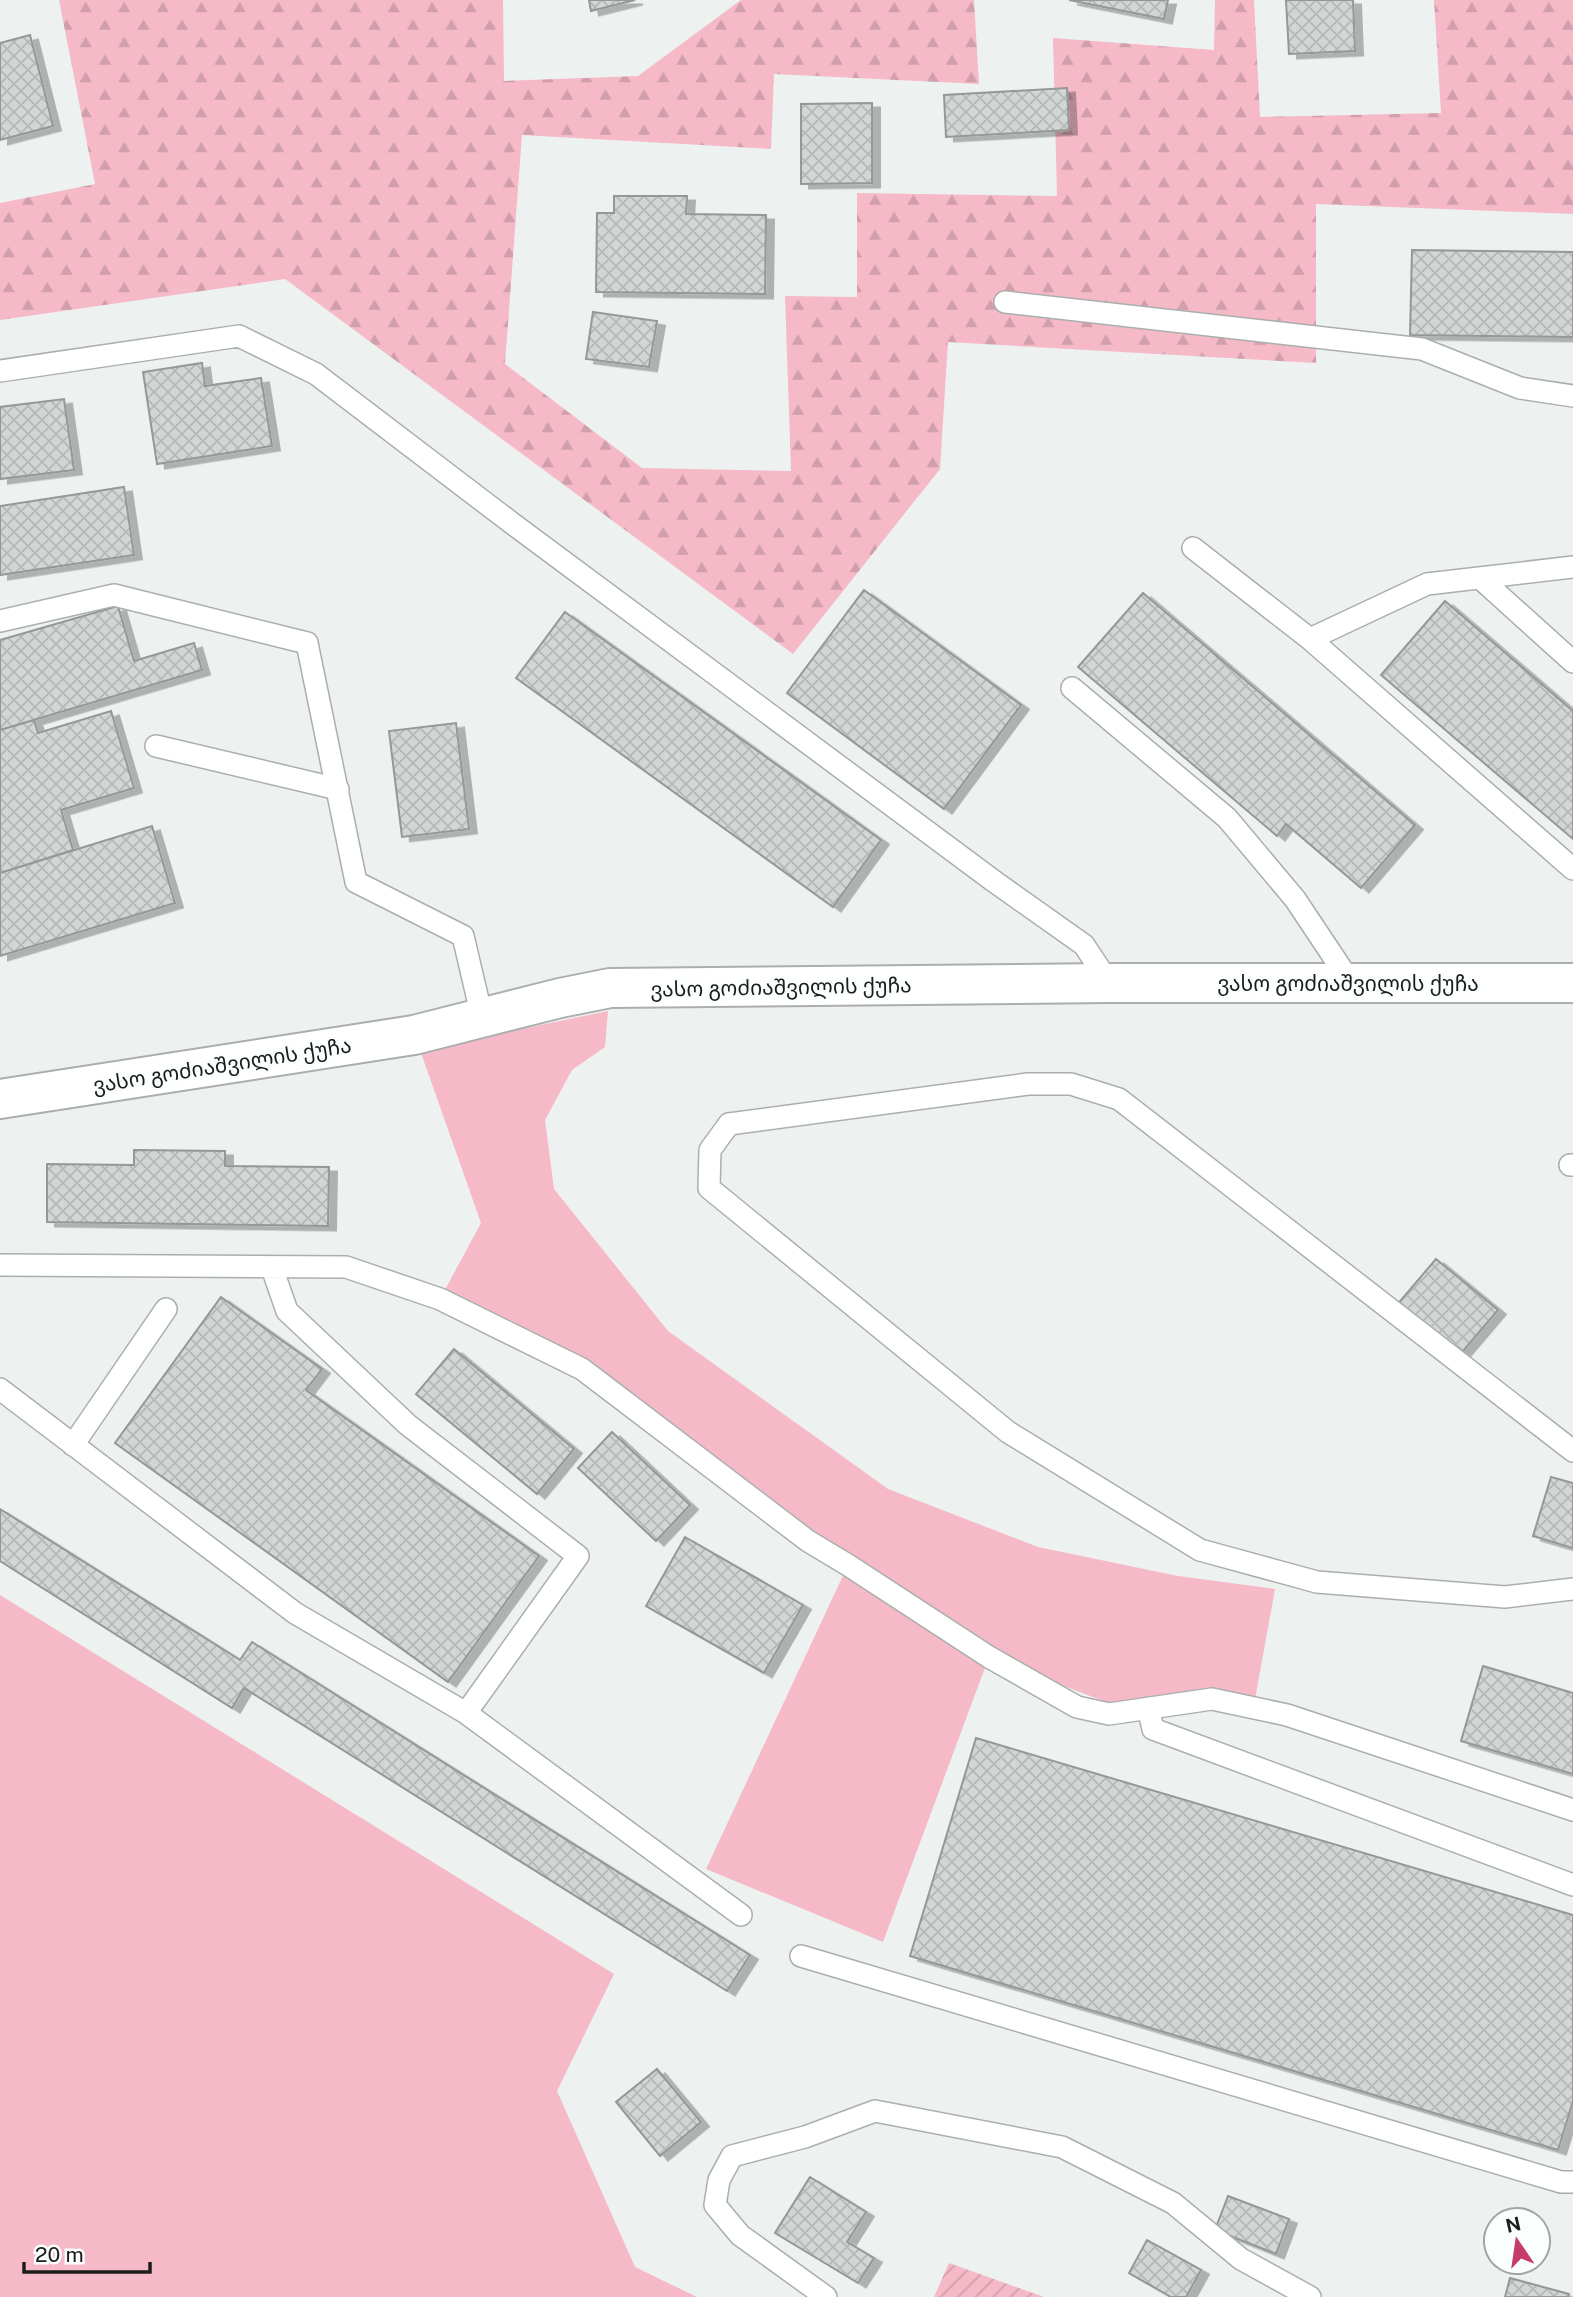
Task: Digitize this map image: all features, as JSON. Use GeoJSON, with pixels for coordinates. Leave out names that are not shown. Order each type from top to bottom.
{"type":"FeatureCollection","features":[{"type":"Feature","properties":{"kind":"street","name":"ვასო გოძიაშვილის ქუჩა"},"geometry":{"type":"LineString","coordinates":[[0,1099],[414,1035],[610,988],[1573,983]]}},
{"type":"Feature","properties":{"kind":"lane"},"geometry":{"type":"LineString","coordinates":[[1005,302],[1422,349],[1520,388],[1573,396]]}},
{"type":"Feature","properties":{"kind":"lane"},"geometry":{"type":"LineString","coordinates":[[0,371],[239,336],[316,374],[513,524],[984,874],[1084,945],[1109,984]]}},
{"type":"Feature","properties":{"kind":"lane"},"geometry":{"type":"LineString","coordinates":[[1193,548],[1310,639],[1573,869]]}},
{"type":"Feature","properties":{"kind":"lane"},"geometry":{"type":"LineString","coordinates":[[1310,639],[1427,584],[1573,567]]}},
{"type":"Feature","properties":{"kind":"lane"},"geometry":{"type":"LineString","coordinates":[[1480,578],[1573,662]]}},
{"type":"Feature","properties":{"kind":"lane"},"geometry":{"type":"LineString","coordinates":[[0,621],[114,595],[307,643],[356,882],[463,936],[482,1017]]}},
{"type":"Feature","properties":{"kind":"lane"},"geometry":{"type":"LineString","coordinates":[[1072,688],[1227,818],[1294,899],[1351,983]]}},
{"type":"Feature","properties":{"kind":"lane"},"geometry":{"type":"LineString","coordinates":[[156,746],[338,789]]}},
{"type":"Feature","properties":{"kind":"lane"},"geometry":{"type":"LineString","coordinates":[[1573,1451],[1119,1099],[1071,1084],[1028,1084],[730,1124],[710,1150],[709,1188],[997,1423],[1200,1550],[1317,1582],[1505,1597],[1573,1589]]}},
{"type":"Feature","properties":{"kind":"lane"},"geometry":{"type":"LineString","coordinates":[[0,1265],[346,1267],[440,1299],[582,1369],[808,1541],[989,1657],[1077,1707],[1110,1714],[1212,1699],[1287,1715],[1573,1810]]}},
{"type":"Feature","properties":{"kind":"lane"},"geometry":{"type":"LineString","coordinates":[[272,1268],[287,1311],[408,1424],[578,1556],[466,1713]]}},
{"type":"Feature","properties":{"kind":"lane"},"geometry":{"type":"LineString","coordinates":[[73,1445],[166,1310]]}},
{"type":"Feature","properties":{"kind":"lane"},"geometry":{"type":"LineString","coordinates":[[0,1389],[295,1613],[466,1713],[741,1915]]}},
{"type":"Feature","properties":{"kind":"lane"},"geometry":{"type":"LineString","coordinates":[[1147,1708],[1153,1729],[1573,1885]]}},
{"type":"Feature","properties":{"kind":"lane"},"geometry":{"type":"LineString","coordinates":[[801,1956],[1561,2182],[1573,2182]]}},
{"type":"Feature","properties":{"kind":"lane"},"geometry":{"type":"LineString","coordinates":[[826,2297],[740,2235],[715,2205],[719,2180],[732,2156],[805,2137],[875,2111],[1062,2147],[1173,2203],[1241,2259],[1310,2297]]}},
{"type":"Feature","properties":{"kind":"green space"},"geometry":{"type":"Polygon","coordinates":[[[59,0],[503,0],[504,81],[638,76],[741,0],[974,0],[979,84],[774,74],[771,149],[522,135],[505,364],[642,468],[791,471],[785,296],[857,297],[857,193],[1057,196],[1053,38],[1214,50],[1215,0],[1254,0],[1260,117],[1441,113],[1434,0],[1573,0],[1573,214],[1316,204],[1316,363],[948,342],[940,469],[793,654],[285,279],[0,320],[0,203],[95,184],[59,0]]]}},
{"type":"Feature","properties":{"kind":"green space"},"geometry":{"type":"Polygon","coordinates":[[[608,1011],[605,1047],[572,1070],[545,1120],[554,1189],[668,1331],[888,1489],[1038,1547],[1178,1576],[1275,1589],[1255,1699],[1124,1709],[989,1657],[883,1942],[706,1869],[848,1565],[582,1369],[440,1299],[481,1223],[420,1050],[608,1011]]]}},
{"type":"Feature","properties":{"kind":"green space"},"geometry":{"type":"Polygon","coordinates":[[[0,1595],[614,1974],[557,2091],[635,2267],[697,2297],[0,2297],[0,1595]]]}},
{"type":"Feature","properties":{"kind":"green space"},"geometry":{"type":"Polygon","coordinates":[[[949,2263],[1044,2297],[934,2297],[949,2263]]]}},
{"type":"Feature","properties":{"kind":"building"},"geometry":{"type":"Polygon","coordinates":[[[589,0],[635,0],[591,11],[589,0]]]}},
{"type":"Feature","properties":{"kind":"building"},"geometry":{"type":"Polygon","coordinates":[[[1069,0],[1168,0],[1164,19],[1069,0]]]}},
{"type":"Feature","properties":{"kind":"building"},"geometry":{"type":"Polygon","coordinates":[[[1286,0],[1353,0],[1355,51],[1289,54],[1286,0]]]}},
{"type":"Feature","properties":{"kind":"building"},"geometry":{"type":"Polygon","coordinates":[[[30,35],[53,126],[0,140],[0,43],[30,35]]]}},
{"type":"Feature","properties":{"kind":"building"},"geometry":{"type":"Polygon","coordinates":[[[1067,88],[1069,130],[946,137],[944,95],[1067,88]]]}},
{"type":"Feature","properties":{"kind":"building"},"geometry":{"type":"Polygon","coordinates":[[[872,103],[872,183],[801,184],[801,104],[872,103]]]}},
{"type":"Feature","properties":{"kind":"building"},"geometry":{"type":"Polygon","coordinates":[[[614,196],[687,196],[686,214],[766,215],[765,294],[596,292],[597,213],[614,213],[614,196]]]}},
{"type":"Feature","properties":{"kind":"building"},"geometry":{"type":"Polygon","coordinates":[[[1412,250],[1573,252],[1573,337],[1410,335],[1412,250]]]}},
{"type":"Feature","properties":{"kind":"building"},"geometry":{"type":"Polygon","coordinates":[[[593,312],[657,321],[649,367],[586,359],[593,312]]]}},
{"type":"Feature","properties":{"kind":"building"},"geometry":{"type":"Polygon","coordinates":[[[202,363],[205,386],[261,378],[272,446],[157,464],[143,372],[202,363]]]}},
{"type":"Feature","properties":{"kind":"building"},"geometry":{"type":"Polygon","coordinates":[[[64,399],[74,470],[0,479],[0,407],[64,399]]]}},
{"type":"Feature","properties":{"kind":"building"},"geometry":{"type":"Polygon","coordinates":[[[124,487],[134,555],[0,575],[0,506],[124,487]]]}},
{"type":"Feature","properties":{"kind":"building"},"geometry":{"type":"Polygon","coordinates":[[[864,590],[1021,705],[944,809],[787,693],[864,590]]]}},
{"type":"Feature","properties":{"kind":"building"},"geometry":{"type":"Polygon","coordinates":[[[1143,593],[1415,825],[1361,888],[1286,824],[1277,836],[1078,667],[1143,593]]]}},
{"type":"Feature","properties":{"kind":"building"},"geometry":{"type":"Polygon","coordinates":[[[1445,601],[1573,711],[1573,839],[1381,675],[1445,601]]]}},
{"type":"Feature","properties":{"kind":"building"},"geometry":{"type":"Polygon","coordinates":[[[118,606],[134,661],[194,643],[202,670],[0,730],[0,640],[118,606]]]}},
{"type":"Feature","properties":{"kind":"building"},"geometry":{"type":"Polygon","coordinates":[[[565,612],[881,840],[833,907],[516,678],[565,612]]]}},
{"type":"Feature","properties":{"kind":"building"},"geometry":{"type":"Polygon","coordinates":[[[111,711],[134,788],[61,810],[73,850],[0,873],[0,730],[34,720],[38,733],[111,711]]]}},
{"type":"Feature","properties":{"kind":"building"},"geometry":{"type":"Polygon","coordinates":[[[456,723],[469,829],[402,837],[389,731],[456,723]]]}},
{"type":"Feature","properties":{"kind":"building"},"geometry":{"type":"Polygon","coordinates":[[[152,826],[175,903],[0,956],[0,873],[152,826]]]}},
{"type":"Feature","properties":{"kind":"building"},"geometry":{"type":"Polygon","coordinates":[[[134,1150],[225,1151],[225,1166],[329,1167],[328,1226],[47,1222],[47,1164],[134,1165],[134,1150]]]}},
{"type":"Feature","properties":{"kind":"building"},"geometry":{"type":"Polygon","coordinates":[[[1436,1259],[1498,1310],[1457,1358],[1395,1307],[1436,1259]]]}},
{"type":"Feature","properties":{"kind":"building"},"geometry":{"type":"Polygon","coordinates":[[[221,1297],[322,1369],[306,1390],[539,1556],[448,1682],[115,1443],[221,1297]]]}},
{"type":"Feature","properties":{"kind":"building"},"geometry":{"type":"Polygon","coordinates":[[[454,1349],[574,1449],[537,1494],[416,1394],[454,1349]]]}},
{"type":"Feature","properties":{"kind":"building"},"geometry":{"type":"Polygon","coordinates":[[[612,1432],[690,1505],[656,1541],[578,1468],[612,1432]]]}},
{"type":"Feature","properties":{"kind":"building"},"geometry":{"type":"Polygon","coordinates":[[[1551,1477],[1573,1483],[1573,1548],[1533,1536],[1551,1477]]]}},
{"type":"Feature","properties":{"kind":"building"},"geometry":{"type":"Polygon","coordinates":[[[0,1509],[240,1660],[252,1642],[750,1955],[727,1991],[244,1688],[232,1708],[0,1561],[0,1509]]]}},
{"type":"Feature","properties":{"kind":"building"},"geometry":{"type":"Polygon","coordinates":[[[685,1537],[803,1605],[764,1673],[646,1606],[685,1537]]]}},
{"type":"Feature","properties":{"kind":"building"},"geometry":{"type":"Polygon","coordinates":[[[1483,1666],[1573,1693],[1573,1774],[1461,1741],[1483,1666]]]}},
{"type":"Feature","properties":{"kind":"building"},"geometry":{"type":"Polygon","coordinates":[[[976,1738],[1573,1915],[1573,2101],[1558,2150],[910,1956],[976,1738]]]}},
{"type":"Feature","properties":{"kind":"building"},"geometry":{"type":"Polygon","coordinates":[[[657,2069],[701,2122],[660,2156],[616,2102],[657,2069]]]}},
{"type":"Feature","properties":{"kind":"building"},"geometry":{"type":"Polygon","coordinates":[[[810,2177],[866,2212],[847,2242],[874,2258],[858,2283],[775,2233],[810,2177]]]}},
{"type":"Feature","properties":{"kind":"building"},"geometry":{"type":"Polygon","coordinates":[[[1228,2196],[1289,2219],[1276,2254],[1215,2230],[1228,2196]]]}},
{"type":"Feature","properties":{"kind":"building"},"geometry":{"type":"Polygon","coordinates":[[[1147,2240],[1201,2270],[1186,2297],[1171,2297],[1129,2273],[1147,2240]]]}},
{"type":"Feature","properties":{"kind":"building"},"geometry":{"type":"Polygon","coordinates":[[[1510,2278],[1569,2294],[1568,2297],[1505,2297],[1510,2278]]]}}]}
